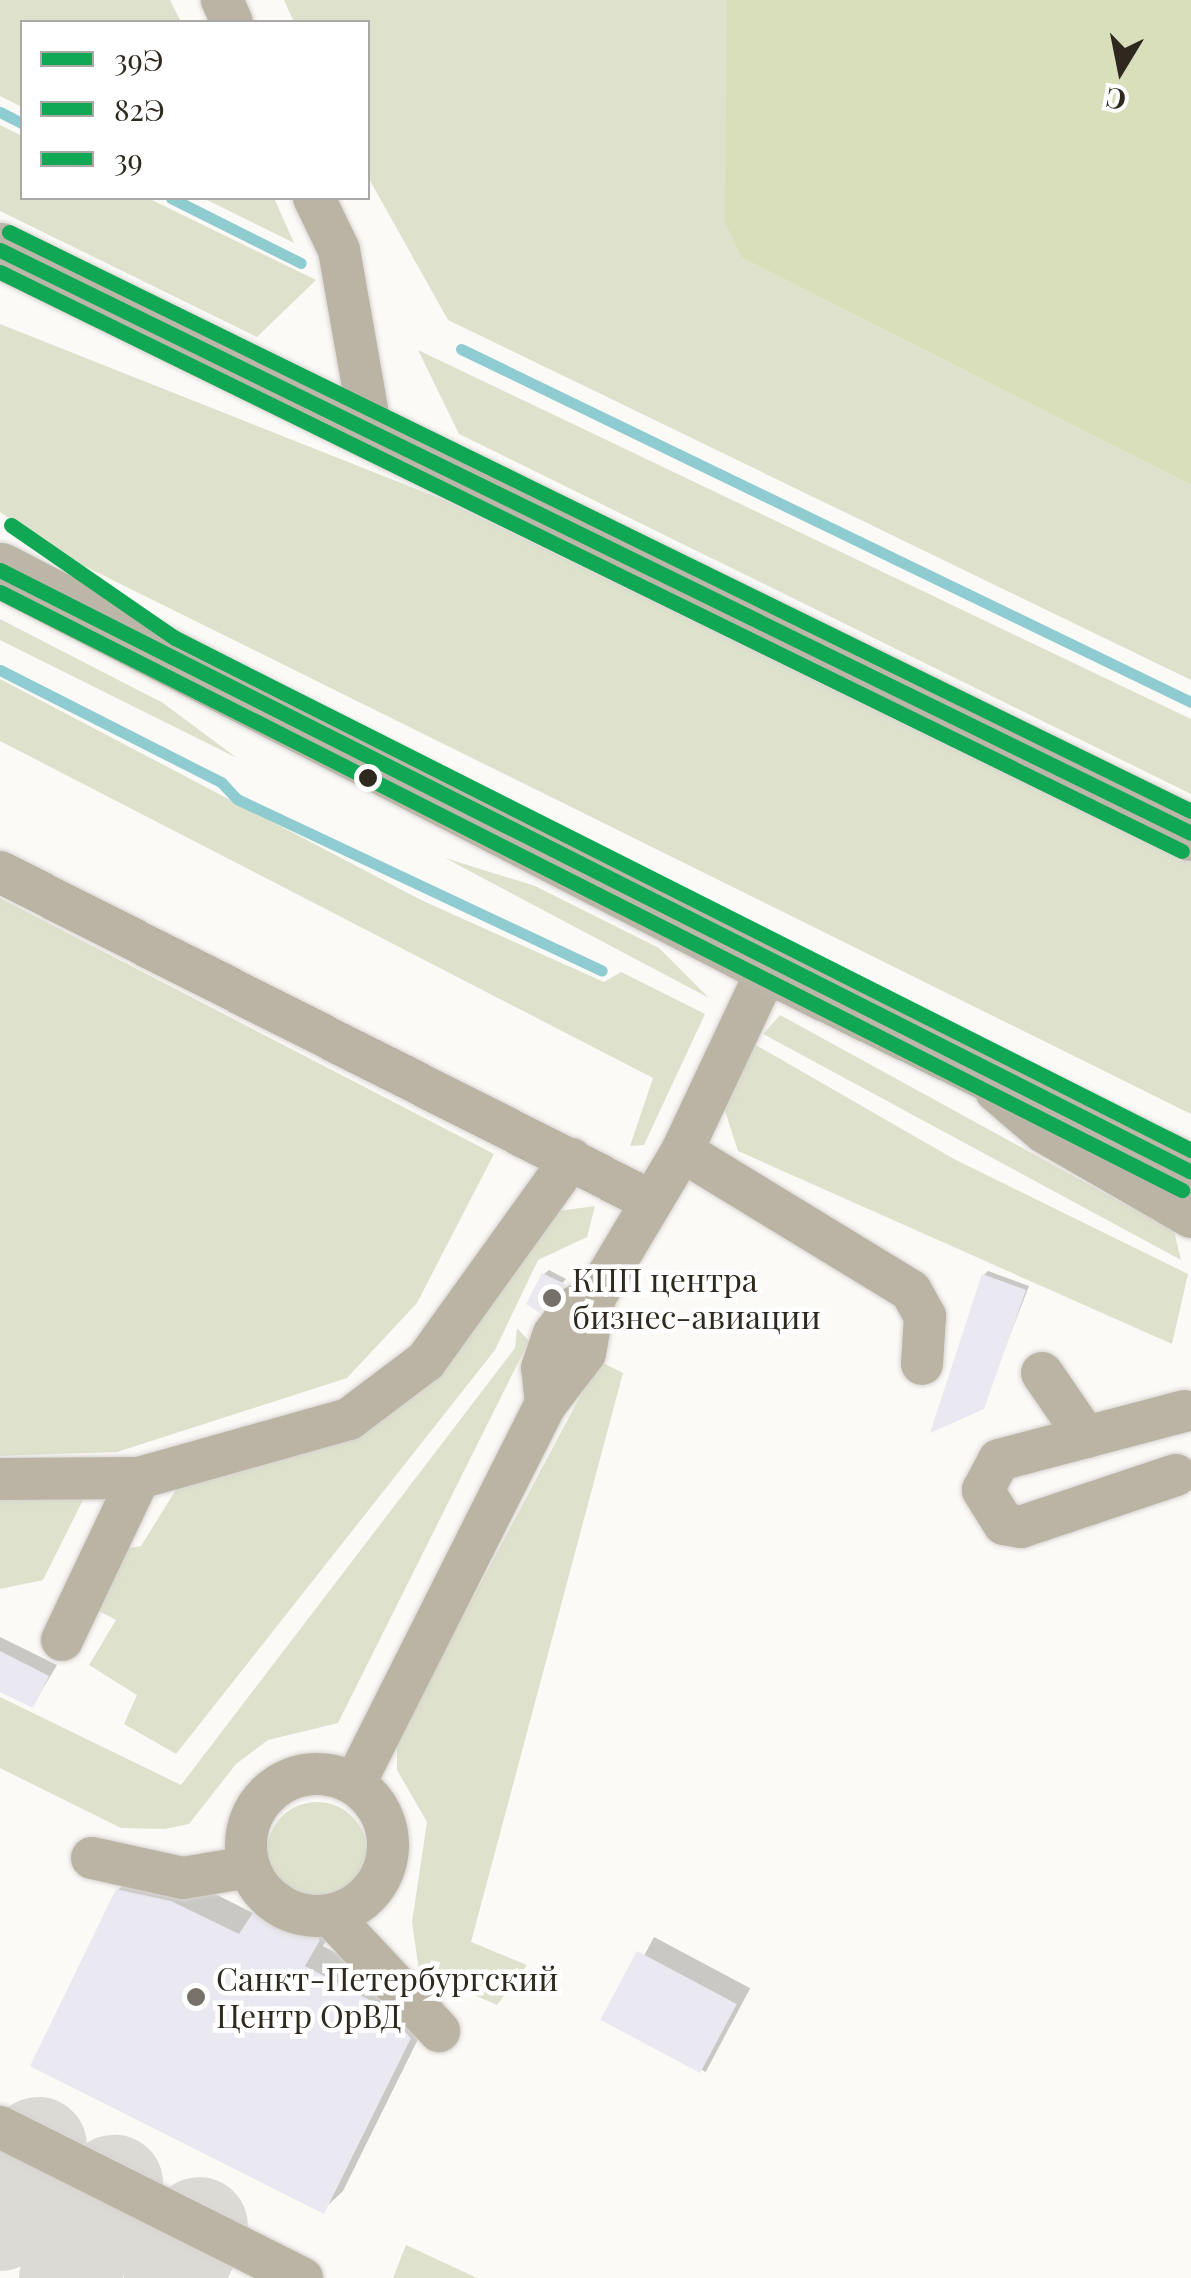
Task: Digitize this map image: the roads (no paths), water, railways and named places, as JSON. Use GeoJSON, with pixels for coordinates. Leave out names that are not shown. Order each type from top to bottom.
{"type":"FeatureCollection","features":[{"type":"Feature","properties":{"kind":"main road"},"geometry":{"type":"LineString","coordinates":[[0,250],[370,425],[1191,833]]}},
{"type":"Feature","properties":{"kind":"main road"},"geometry":{"type":"LineString","coordinates":[[0,542],[165,655]]}},
{"type":"Feature","properties":{"kind":"main road"},"geometry":{"type":"LineString","coordinates":[[0,570],[769,966],[947,1048],[1190,1208]]}},
{"type":"Feature","properties":{"kind":"lane"},"geometry":{"type":"LineString","coordinates":[[315,200],[339,250],[370,425]]}},
{"type":"Feature","properties":{"kind":"lane"},"geometry":{"type":"LineString","coordinates":[[0,872],[651,1202]]}},
{"type":"Feature","properties":{"kind":"lane"},"geometry":{"type":"LineString","coordinates":[[354,1783],[546,1404],[585,1353],[596,1297],[682,1151],[769,966]]}},
{"type":"Feature","properties":{"kind":"lane"},"geometry":{"type":"LineString","coordinates":[[682,1151],[911,1291],[925,1316],[922,1364]]}},
{"type":"Feature","properties":{"kind":"lane"},"geometry":{"type":"LineString","coordinates":[[0,1479],[139,1478],[349,1419],[426,1361],[571,1159]]}},
{"type":"Feature","properties":{"kind":"lane"},"geometry":{"type":"LineString","coordinates":[[1042,1373],[1086,1437]]}},
{"type":"Feature","properties":{"kind":"lane"},"geometry":{"type":"LineString","coordinates":[[1176,1475],[1021,1528],[990,1510],[983,1490],[998,1460],[1184,1410]]}},
{"type":"Feature","properties":{"kind":"lane"},"geometry":{"type":"LineString","coordinates":[[62,1640],[139,1478]]}},
{"type":"Feature","properties":{"kind":"lane"},"geometry":{"type":"LineString","coordinates":[[322,1773],[354,1783],[379,1807],[387,1857],[362,1902],[331,1916],[296,1914],[266,1896],[248,1867],[246,1833],[260,1801],[287,1779],[322,1773]]}},
{"type":"Feature","properties":{"kind":"lane"},"geometry":{"type":"LineString","coordinates":[[92,1858],[183,1878],[248,1867]]}},
{"type":"Feature","properties":{"kind":"lane"},"geometry":{"type":"LineString","coordinates":[[331,1916],[440,2031]]}},
{"type":"Feature","properties":{"kind":"lane"},"geometry":{"type":"LineString","coordinates":[[0,2127],[302,2278]]}},
{"type":"Feature","properties":{"kind":"waterway"},"geometry":{"type":"LineString","coordinates":[[0,112],[20,122]]}},
{"type":"Feature","properties":{"kind":"waterway"},"geometry":{"type":"LineString","coordinates":[[175,200],[301,263]]}},
{"type":"Feature","properties":{"kind":"waterway"},"geometry":{"type":"LineString","coordinates":[[461,349],[1191,702]]}},
{"type":"Feature","properties":{"kind":"waterway"},"geometry":{"type":"LineString","coordinates":[[0,670],[221,782],[237,799],[602,971]]}},
{"type":"Feature","properties":{"kind":"place","name":"КПП центра бизнес-авиации"},"geometry":{"type":"Point","coordinates":[552,1298]}},
{"type":"Feature","properties":{"kind":"place","name":"Санкт-Петербургский Центр ОрВД"},"geometry":{"type":"Point","coordinates":[196,1997]}}]}
